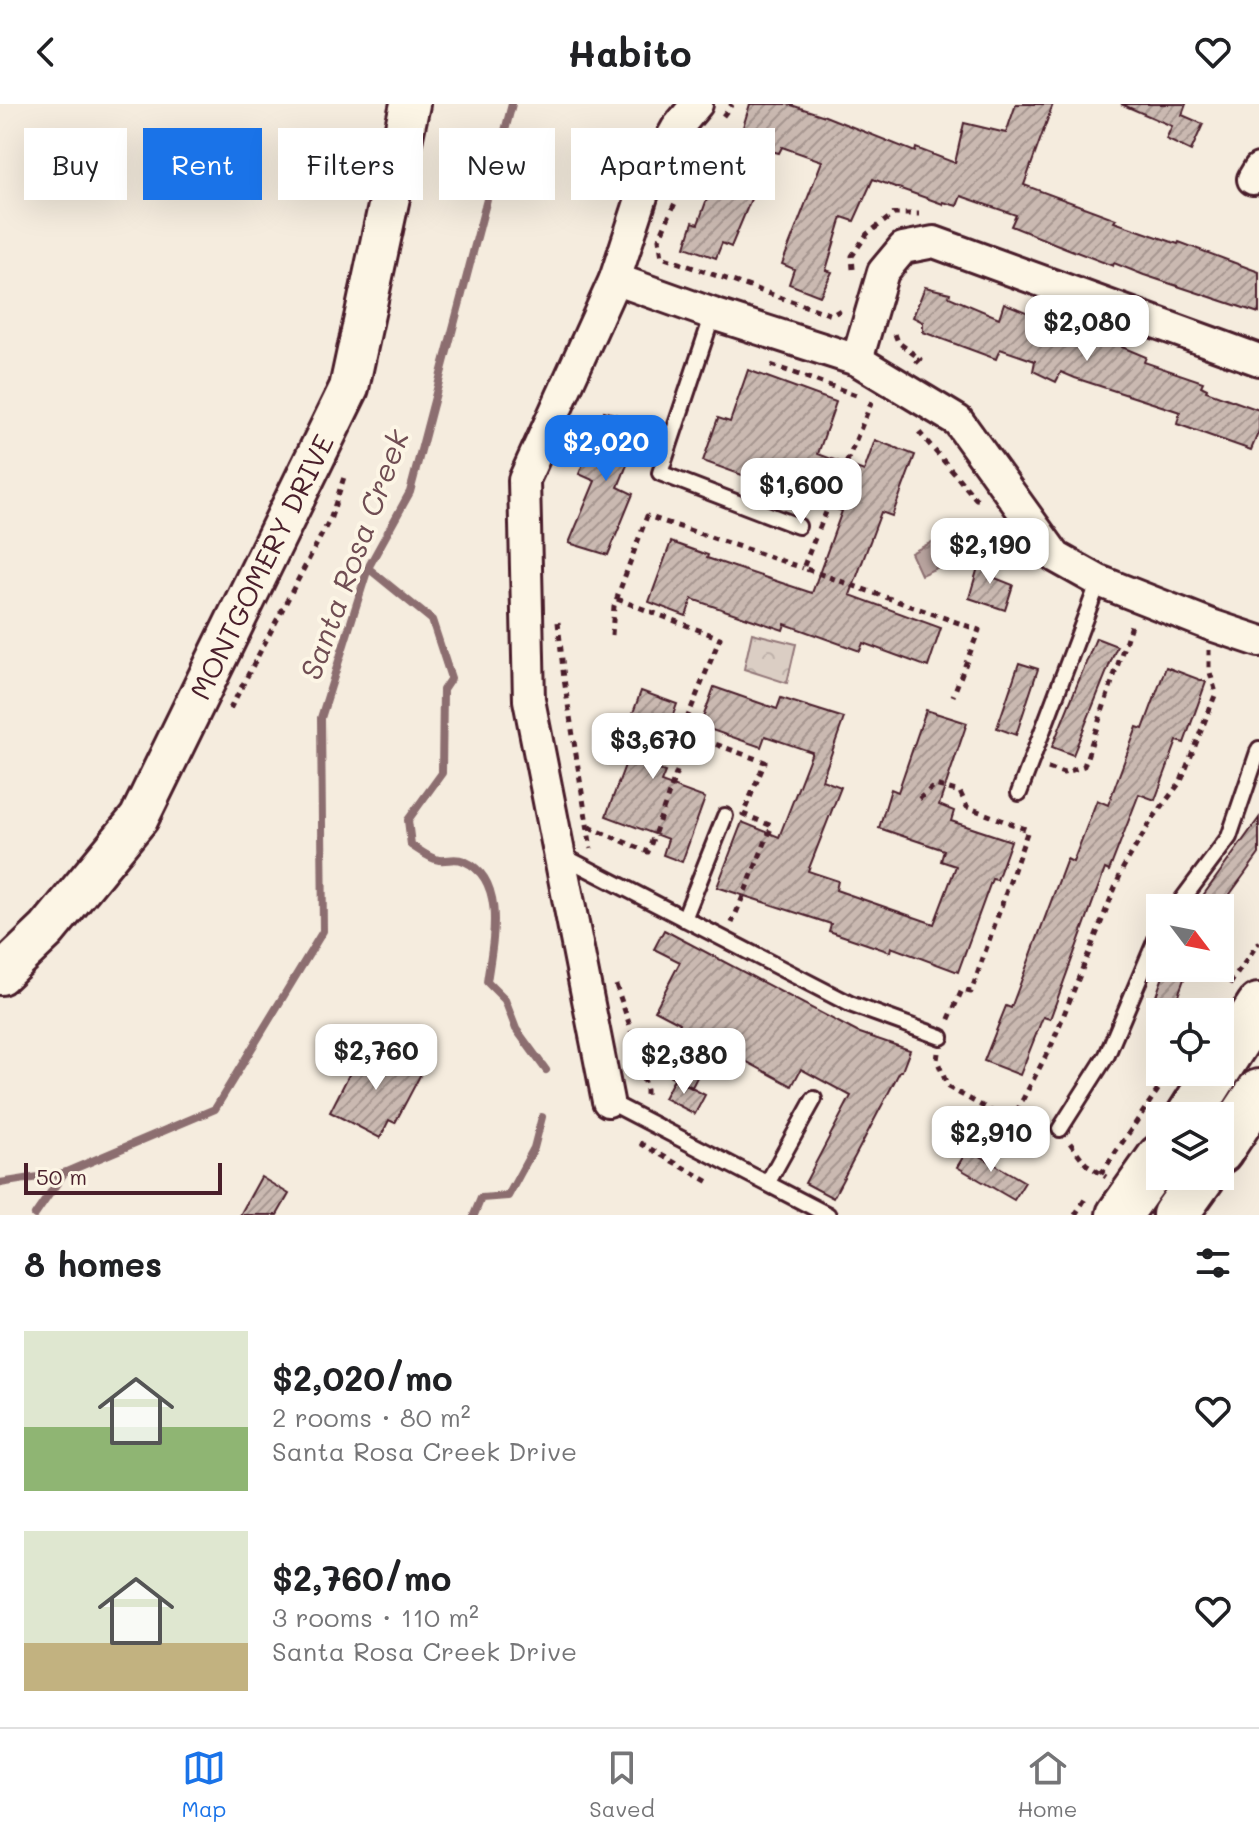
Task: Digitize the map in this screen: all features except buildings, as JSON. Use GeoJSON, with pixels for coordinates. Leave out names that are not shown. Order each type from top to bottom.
{"type":"FeatureCollection","features":[{"type":"Feature","properties":{"kind":"main road"},"geometry":{"type":"LineString","coordinates":[[1234,1024],[1243,998]]}},
{"type":"Feature","properties":{"kind":"main road"},"geometry":{"type":"LineString","coordinates":[[1234,1130],[1259,1092]]}},
{"type":"Feature","properties":{"kind":"main road"},"geometry":{"type":"LineString","coordinates":[[1107,1192],[1146,1166]]}},
{"type":"Feature","properties":{"kind":"main road"},"geometry":{"type":"LineString","coordinates":[[1175,1215],[1193,1190]]}},
{"type":"Feature","properties":{"kind":"street","name":"MONTGOMERY DRIVE"},"geometry":{"type":"LineString","coordinates":[[0,975],[47,930],[139,818],[349,388],[410,104]]}},
{"type":"Feature","properties":{"kind":"street"},"geometry":{"type":"LineString","coordinates":[[608,1101],[529,700],[524,480],[615,279],[646,184],[677,128],[697,104]]}},
{"type":"Feature","properties":{"kind":"street"},"geometry":{"type":"LineString","coordinates":[[857,360],[883,272],[903,248],[934,242],[1259,360]]}},
{"type":"Feature","properties":{"kind":"street"},"geometry":{"type":"LineString","coordinates":[[615,279],[857,360],[958,421],[1056,557],[1099,581],[1259,641]]}},
{"type":"Feature","properties":{"kind":"lane"},"geometry":{"type":"LineString","coordinates":[[713,314],[660,473],[798,526]]}},
{"type":"Feature","properties":{"kind":"lane"},"geometry":{"type":"LineString","coordinates":[[1019,793],[1099,581]]}},
{"type":"Feature","properties":{"kind":"lane"},"geometry":{"type":"LineString","coordinates":[[1186,894],[1229,837],[1259,749]]}},
{"type":"Feature","properties":{"kind":"lane"},"geometry":{"type":"LineString","coordinates":[[684,919],[725,816]]}},
{"type":"Feature","properties":{"kind":"lane"},"geometry":{"type":"LineString","coordinates":[[559,854],[850,1004],[941,1037]]}},
{"type":"Feature","properties":{"kind":"lane"},"geometry":{"type":"LineString","coordinates":[[1060,1129],[1107,1055],[1146,963]]}},
{"type":"Feature","properties":{"kind":"lane"},"geometry":{"type":"LineString","coordinates":[[768,1182],[814,1099]]}},
{"type":"Feature","properties":{"kind":"lane"},"geometry":{"type":"LineString","coordinates":[[608,1101],[828,1215]]}},
{"type":"Feature","properties":{"kind":"path"},"geometry":{"type":"LineString","coordinates":[[892,324],[898,342],[920,359],[899,384]]}},
{"type":"Feature","properties":{"kind":"path"},"geometry":{"type":"LineString","coordinates":[[803,568],[872,401]]}},
{"type":"Feature","properties":{"kind":"path"},"geometry":{"type":"LineString","coordinates":[[612,635],[614,606],[647,516],[979,630],[953,696]]}},
{"type":"Feature","properties":{"kind":"path"},"geometry":{"type":"LineString","coordinates":[[617,599],[720,638],[677,743],[686,747]]}},
{"type":"Feature","properties":{"kind":"path"},"geometry":{"type":"LineString","coordinates":[[557,615],[564,679],[595,873]]}},
{"type":"Feature","properties":{"kind":"path"},"geometry":{"type":"LineString","coordinates":[[1031,762],[1064,773],[1084,766],[1132,621]]}},
{"type":"Feature","properties":{"kind":"path"},"geometry":{"type":"LineString","coordinates":[[1011,1122],[1052,1044],[1123,868],[1151,821],[1181,781],[1216,693],[1209,669],[1211,625]]}},
{"type":"Feature","properties":{"kind":"path"},"geometry":{"type":"LineString","coordinates":[[919,799],[935,785],[960,792],[967,807],[1028,830],[971,992],[962,990],[941,1037],[937,1060],[948,1087],[1011,1122],[1036,1130],[1060,1129],[1107,1192]]}},
{"type":"Feature","properties":{"kind":"path"},"geometry":{"type":"LineString","coordinates":[[1243,998],[1259,942]]}},
{"type":"Feature","properties":{"kind":"path"},"geometry":{"type":"LineString","coordinates":[[614,980],[630,1026],[646,1090],[646,1121]]}},
{"type":"Feature","properties":{"kind":"path"},"geometry":{"type":"LineString","coordinates":[[1075,1215],[1107,1192],[1163,1086]]}},
{"type":"Feature","properties":{"kind":"path"},"geometry":{"type":"LineString","coordinates":[[627,1136],[709,1182]]}},
{"type":"Feature","properties":{"kind":"green space"},"geometry":{"type":"Polygon","coordinates":[[[752,633],[796,644],[787,683],[744,669],[752,633]]]}},
{"type":"Feature","properties":{"kind":"water"},"geometry":{"type":"Polygon","coordinates":[[[947,534],[961,557],[921,575],[911,553],[947,534]]]}},
{"type":"Feature","properties":{"kind":"waterway","name":"Santa Rosa Creek"},"geometry":{"type":"LineString","coordinates":[[0,1183],[64,1173],[215,1109],[323,931],[321,718],[368,568],[410,492],[512,104]]}},
{"type":"Feature","properties":{"kind":"waterway"},"geometry":{"type":"LineString","coordinates":[[368,568],[432,620],[451,678],[443,690],[442,773],[408,820],[411,845],[436,859],[464,861],[478,870],[487,883],[494,915],[487,982],[505,1000],[516,1029],[546,1070]]}},
{"type":"Feature","properties":{"kind":"waterway"},"geometry":{"type":"LineString","coordinates":[[474,1215],[481,1198],[508,1196],[534,1148],[542,1117]]}},
{"type":"Feature","properties":{"kind":"waterway"},"geometry":{"type":"LineString","coordinates":[[35,1215],[64,1173]]}}]}
